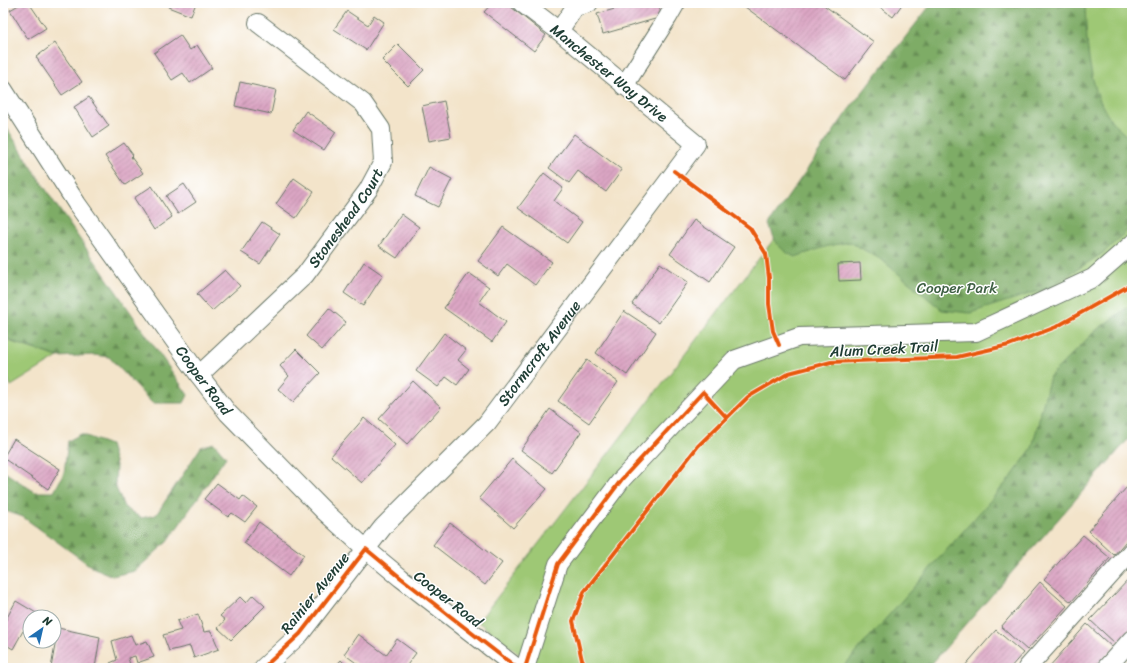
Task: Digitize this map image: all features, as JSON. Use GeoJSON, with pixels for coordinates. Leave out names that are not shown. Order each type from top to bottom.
{"type":"FeatureCollection","features":[{"type":"Feature","properties":{"kind":"street","name":"Manchester Way Drive"},"geometry":{"type":"LineString","coordinates":[[522,3],[559,31],[696,144]]}},
{"type":"Feature","properties":{"kind":"street"},"geometry":{"type":"LineString","coordinates":[[559,31],[575,8],[590,3]]}},
{"type":"Feature","properties":{"kind":"street"},"geometry":{"type":"LineString","coordinates":[[624,86],[676,3]]}},
{"type":"Feature","properties":{"kind":"street","name":"Stoneshead Court"},"geometry":{"type":"LineString","coordinates":[[199,376],[305,275],[368,190],[383,162],[381,129],[363,103],[258,23]]}},
{"type":"Feature","properties":{"kind":"street","name":"Cooper Road"},"geometry":{"type":"LineString","coordinates":[[3,89],[77,204],[199,376],[228,413],[323,510],[401,578],[516,668]]}},
{"type":"Feature","properties":{"kind":"street","name":"Stormcroft Avenue"},"geometry":{"type":"LineString","coordinates":[[366,548],[383,527],[486,422],[696,144]]}},
{"type":"Feature","properties":{"kind":"street"},"geometry":{"type":"LineString","coordinates":[[525,668],[558,564],[622,479],[734,360],[799,338],[976,332],[1093,278],[1132,244]]}},
{"type":"Feature","properties":{"kind":"street","name":"Rainier Avenue"},"geometry":{"type":"LineString","coordinates":[[263,668],[300,634],[366,548]]}},
{"type":"Feature","properties":{"kind":"street"},"geometry":{"type":"LineString","coordinates":[[1027,668],[1132,551]]}},
{"type":"Feature","properties":{"kind":"street"},"geometry":{"type":"LineString","coordinates":[[1106,668],[1132,639]]}},
{"type":"Feature","properties":{"kind":"green space"},"geometry":{"type":"Polygon","coordinates":[[[932,3],[1085,3],[1089,59],[1098,97],[1106,113],[1117,128],[1132,139],[1132,226],[1103,253],[1048,288],[970,313],[942,310],[882,260],[850,242],[828,246],[795,257],[781,248],[773,236],[769,224],[847,112],[932,3]]]}},
{"type":"Feature","properties":{"kind":"green space","name":"Cooper Park"},"geometry":{"type":"Polygon","coordinates":[[[953,3],[1132,3],[1132,349],[856,668],[537,668],[478,622],[774,239],[953,3]]]}},
{"type":"Feature","properties":{"kind":"green space"},"geometry":{"type":"Polygon","coordinates":[[[3,122],[54,202],[188,395],[184,403],[152,403],[109,357],[94,355],[58,357],[11,341],[3,334],[3,122]]]}},
{"type":"Feature","properties":{"kind":"green space"},"geometry":{"type":"Polygon","coordinates":[[[1132,304],[1132,435],[928,668],[842,668],[1013,475],[1032,448],[1050,376],[1094,332],[1132,304]]]}},
{"type":"Feature","properties":{"kind":"green space"},"geometry":{"type":"Polygon","coordinates":[[[3,334],[11,342],[58,357],[11,386],[5,371],[3,370],[3,334]]]}},
{"type":"Feature","properties":{"kind":"green space"},"geometry":{"type":"Polygon","coordinates":[[[81,434],[110,445],[116,465],[115,485],[124,507],[141,518],[156,515],[201,447],[214,443],[226,457],[168,541],[135,571],[112,576],[92,567],[23,517],[3,510],[3,471],[35,492],[54,492],[64,473],[68,441],[81,434]]]}},
{"type":"Feature","properties":{"kind":"building"},"geometry":{"type":"Polygon","coordinates":[[[22,3],[29,3],[46,28],[28,39],[10,10],[22,3]]]}},
{"type":"Feature","properties":{"kind":"building"},"geometry":{"type":"Polygon","coordinates":[[[170,3],[196,3],[191,16],[168,7],[170,3]]]}},
{"type":"Feature","properties":{"kind":"building"},"geometry":{"type":"Polygon","coordinates":[[[492,3],[506,3],[546,35],[534,51],[484,12],[492,3]]]}},
{"type":"Feature","properties":{"kind":"building"},"geometry":{"type":"Polygon","coordinates":[[[636,3],[658,3],[662,17],[603,34],[597,14],[636,3]]]}},
{"type":"Feature","properties":{"kind":"building"},"geometry":{"type":"Polygon","coordinates":[[[741,3],[821,3],[874,42],[845,80],[741,3]]]}},
{"type":"Feature","properties":{"kind":"building"},"geometry":{"type":"Polygon","coordinates":[[[875,3],[903,3],[893,17],[875,3]]]}},
{"type":"Feature","properties":{"kind":"building"},"geometry":{"type":"Polygon","coordinates":[[[347,11],[368,25],[374,15],[384,22],[366,50],[334,29],[347,11]]]}},
{"type":"Feature","properties":{"kind":"building"},"geometry":{"type":"Polygon","coordinates":[[[180,35],[190,50],[197,45],[212,68],[190,83],[183,73],[172,80],[154,53],[180,35]]]}},
{"type":"Feature","properties":{"kind":"building"},"geometry":{"type":"Polygon","coordinates":[[[55,43],[82,82],[62,95],[36,57],[55,43]]]}},
{"type":"Feature","properties":{"kind":"building"},"geometry":{"type":"Polygon","coordinates":[[[398,44],[424,70],[408,86],[382,60],[398,44]]]}},
{"type":"Feature","properties":{"kind":"building"},"geometry":{"type":"Polygon","coordinates":[[[240,82],[276,90],[271,114],[235,106],[240,82]]]}},
{"type":"Feature","properties":{"kind":"building"},"geometry":{"type":"Polygon","coordinates":[[[89,97],[109,126],[93,137],[74,107],[89,97]]]}},
{"type":"Feature","properties":{"kind":"building"},"geometry":{"type":"Polygon","coordinates":[[[444,101],[451,137],[429,141],[422,106],[444,101]]]}},
{"type":"Feature","properties":{"kind":"building"},"geometry":{"type":"Polygon","coordinates":[[[306,111],[336,132],[324,150],[293,130],[306,111]]]}},
{"type":"Feature","properties":{"kind":"building"},"geometry":{"type":"Polygon","coordinates":[[[574,134],[622,170],[606,192],[578,171],[569,183],[549,168],[574,134]]]}},
{"type":"Feature","properties":{"kind":"building"},"geometry":{"type":"Polygon","coordinates":[[[124,143],[133,155],[131,157],[143,173],[125,185],[105,156],[124,143]]]}},
{"type":"Feature","properties":{"kind":"building"},"geometry":{"type":"Polygon","coordinates":[[[429,167],[452,179],[438,207],[415,196],[429,167]]]}},
{"type":"Feature","properties":{"kind":"building"},"geometry":{"type":"Polygon","coordinates":[[[544,173],[563,188],[554,201],[582,222],[567,243],[518,208],[544,173]]]}},
{"type":"Feature","properties":{"kind":"building"},"geometry":{"type":"Polygon","coordinates":[[[294,178],[314,192],[296,218],[276,204],[294,178]]]}},
{"type":"Feature","properties":{"kind":"building"},"geometry":{"type":"Polygon","coordinates":[[[184,184],[196,202],[178,214],[166,196],[184,184]]]}},
{"type":"Feature","properties":{"kind":"building"},"geometry":{"type":"Polygon","coordinates":[[[152,186],[172,217],[154,230],[134,198],[152,186]]]}},
{"type":"Feature","properties":{"kind":"building"},"geometry":{"type":"Polygon","coordinates":[[[401,214],[419,227],[397,258],[379,246],[401,214]]]}},
{"type":"Feature","properties":{"kind":"building"},"geometry":{"type":"Polygon","coordinates":[[[694,220],[734,247],[710,282],[670,254],[694,220]]]}},
{"type":"Feature","properties":{"kind":"building"},"geometry":{"type":"Polygon","coordinates":[[[262,222],[280,234],[260,264],[241,252],[262,222]]]}},
{"type":"Feature","properties":{"kind":"building"},"geometry":{"type":"Polygon","coordinates":[[[503,227],[552,262],[535,285],[507,264],[498,276],[478,261],[503,227]]]}},
{"type":"Feature","properties":{"kind":"building"},"geometry":{"type":"Polygon","coordinates":[[[364,262],[383,275],[363,306],[344,293],[364,262]]]}},
{"type":"Feature","properties":{"kind":"building"},"geometry":{"type":"Polygon","coordinates":[[[660,263],[688,282],[659,323],[632,304],[660,263]]]}},
{"type":"Feature","properties":{"kind":"building"},"geometry":{"type":"Polygon","coordinates":[[[860,263],[861,280],[839,281],[838,264],[860,263]]]}},
{"type":"Feature","properties":{"kind":"building"},"geometry":{"type":"Polygon","coordinates":[[[225,270],[240,286],[212,311],[197,294],[225,270]]]}},
{"type":"Feature","properties":{"kind":"building"},"geometry":{"type":"Polygon","coordinates":[[[469,273],[489,287],[479,302],[506,322],[492,342],[444,308],[469,273]]]}},
{"type":"Feature","properties":{"kind":"building"},"geometry":{"type":"Polygon","coordinates":[[[329,308],[346,322],[322,350],[306,336],[329,308]]]}},
{"type":"Feature","properties":{"kind":"building"},"geometry":{"type":"Polygon","coordinates":[[[624,311],[656,332],[627,375],[596,353],[624,311]]]}},
{"type":"Feature","properties":{"kind":"building"},"geometry":{"type":"Polygon","coordinates":[[[444,333],[466,350],[458,360],[469,369],[457,385],[446,377],[438,387],[416,371],[444,333]]]}},
{"type":"Feature","properties":{"kind":"building"},"geometry":{"type":"Polygon","coordinates":[[[296,349],[320,373],[293,402],[278,389],[289,376],[280,366],[296,349]]]}},
{"type":"Feature","properties":{"kind":"building"},"geometry":{"type":"Polygon","coordinates":[[[587,360],[618,382],[589,423],[558,401],[587,360]]]}},
{"type":"Feature","properties":{"kind":"building"},"geometry":{"type":"Polygon","coordinates":[[[413,381],[441,407],[407,444],[379,419],[413,381]]]}},
{"type":"Feature","properties":{"kind":"building"},"geometry":{"type":"Polygon","coordinates":[[[550,409],[581,432],[552,473],[521,450],[550,409]]]}},
{"type":"Feature","properties":{"kind":"building"},"geometry":{"type":"Polygon","coordinates":[[[364,418],[395,445],[362,483],[331,456],[364,418]]]}},
{"type":"Feature","properties":{"kind":"building"},"geometry":{"type":"Polygon","coordinates":[[[14,439],[60,469],[48,489],[3,458],[14,439]]]}},
{"type":"Feature","properties":{"kind":"building"},"geometry":{"type":"Polygon","coordinates":[[[512,459],[547,489],[513,528],[479,498],[512,459]]]}},
{"type":"Feature","properties":{"kind":"building"},"geometry":{"type":"Polygon","coordinates":[[[217,483],[240,500],[243,496],[257,507],[245,522],[232,513],[228,517],[204,499],[217,483]]]}},
{"type":"Feature","properties":{"kind":"building"},"geometry":{"type":"Polygon","coordinates":[[[1127,487],[1132,492],[1132,534],[1114,555],[1088,531],[1127,487]]]}},
{"type":"Feature","properties":{"kind":"building"},"geometry":{"type":"Polygon","coordinates":[[[259,522],[304,555],[289,576],[244,543],[259,522]]]}},
{"type":"Feature","properties":{"kind":"building"},"geometry":{"type":"Polygon","coordinates":[[[450,523],[502,563],[485,585],[433,545],[450,523]]]}},
{"type":"Feature","properties":{"kind":"building"},"geometry":{"type":"Polygon","coordinates":[[[1083,535],[1110,558],[1071,602],[1044,579],[1083,535]]]}},
{"type":"Feature","properties":{"kind":"building"},"geometry":{"type":"Polygon","coordinates":[[[1131,577],[1132,627],[1116,644],[1090,620],[1131,577]]]}},
{"type":"Feature","properties":{"kind":"building"},"geometry":{"type":"Polygon","coordinates":[[[1040,582],[1067,606],[1027,650],[1001,627],[1040,582]]]}},
{"type":"Feature","properties":{"kind":"building"},"geometry":{"type":"Polygon","coordinates":[[[253,595],[265,606],[231,640],[218,628],[225,620],[220,616],[240,597],[246,603],[253,595]]]}},
{"type":"Feature","properties":{"kind":"building"},"geometry":{"type":"Polygon","coordinates":[[[16,601],[30,609],[22,609],[22,633],[13,649],[3,643],[3,625],[16,601]]]}},
{"type":"Feature","properties":{"kind":"building"},"geometry":{"type":"Polygon","coordinates":[[[198,614],[204,632],[211,631],[219,649],[194,658],[190,646],[169,651],[163,635],[181,630],[177,621],[198,614]]]}},
{"type":"Feature","properties":{"kind":"building"},"geometry":{"type":"Polygon","coordinates":[[[1087,624],[1113,648],[1095,668],[1048,668],[1087,624]]]}},
{"type":"Feature","properties":{"kind":"building"},"geometry":{"type":"Polygon","coordinates":[[[62,629],[100,637],[95,668],[51,668],[54,649],[62,649],[62,629]]]}},
{"type":"Feature","properties":{"kind":"building"},"geometry":{"type":"Polygon","coordinates":[[[996,630],[1023,653],[1010,668],[963,668],[996,630]]]}},
{"type":"Feature","properties":{"kind":"building"},"geometry":{"type":"Polygon","coordinates":[[[358,634],[386,655],[397,639],[416,653],[405,668],[363,668],[344,654],[358,634]]]}},
{"type":"Feature","properties":{"kind":"building"},"geometry":{"type":"Polygon","coordinates":[[[131,635],[135,645],[147,641],[154,657],[137,663],[135,656],[128,658],[131,668],[112,668],[110,663],[117,660],[112,641],[131,635]]]}},
{"type":"Feature","properties":{"kind":"building"},"geometry":{"type":"Polygon","coordinates":[[[341,660],[349,668],[334,668],[341,660]]]}},
{"type":"Feature","properties":{"kind":"cycle path"},"geometry":{"type":"LineString","coordinates":[[674,171],[750,228],[766,254],[769,278],[769,304],[773,331],[779,345]]}},
{"type":"Feature","properties":{"kind":"cycle path","name":"Alum Creek Trail"},"geometry":{"type":"LineString","coordinates":[[586,668],[582,660],[573,621],[584,592],[698,446],[748,397],[789,373],[831,362],[957,357],[1009,345],[1056,327],[1132,284]]}},
{"type":"Feature","properties":{"kind":"cycle path"},"geometry":{"type":"LineString","coordinates":[[525,668],[558,564],[622,479],[703,392],[727,418]]}},
{"type":"Feature","properties":{"kind":"cycle path"},"geometry":{"type":"LineString","coordinates":[[263,668],[300,634],[366,549],[517,668]]}}]}
